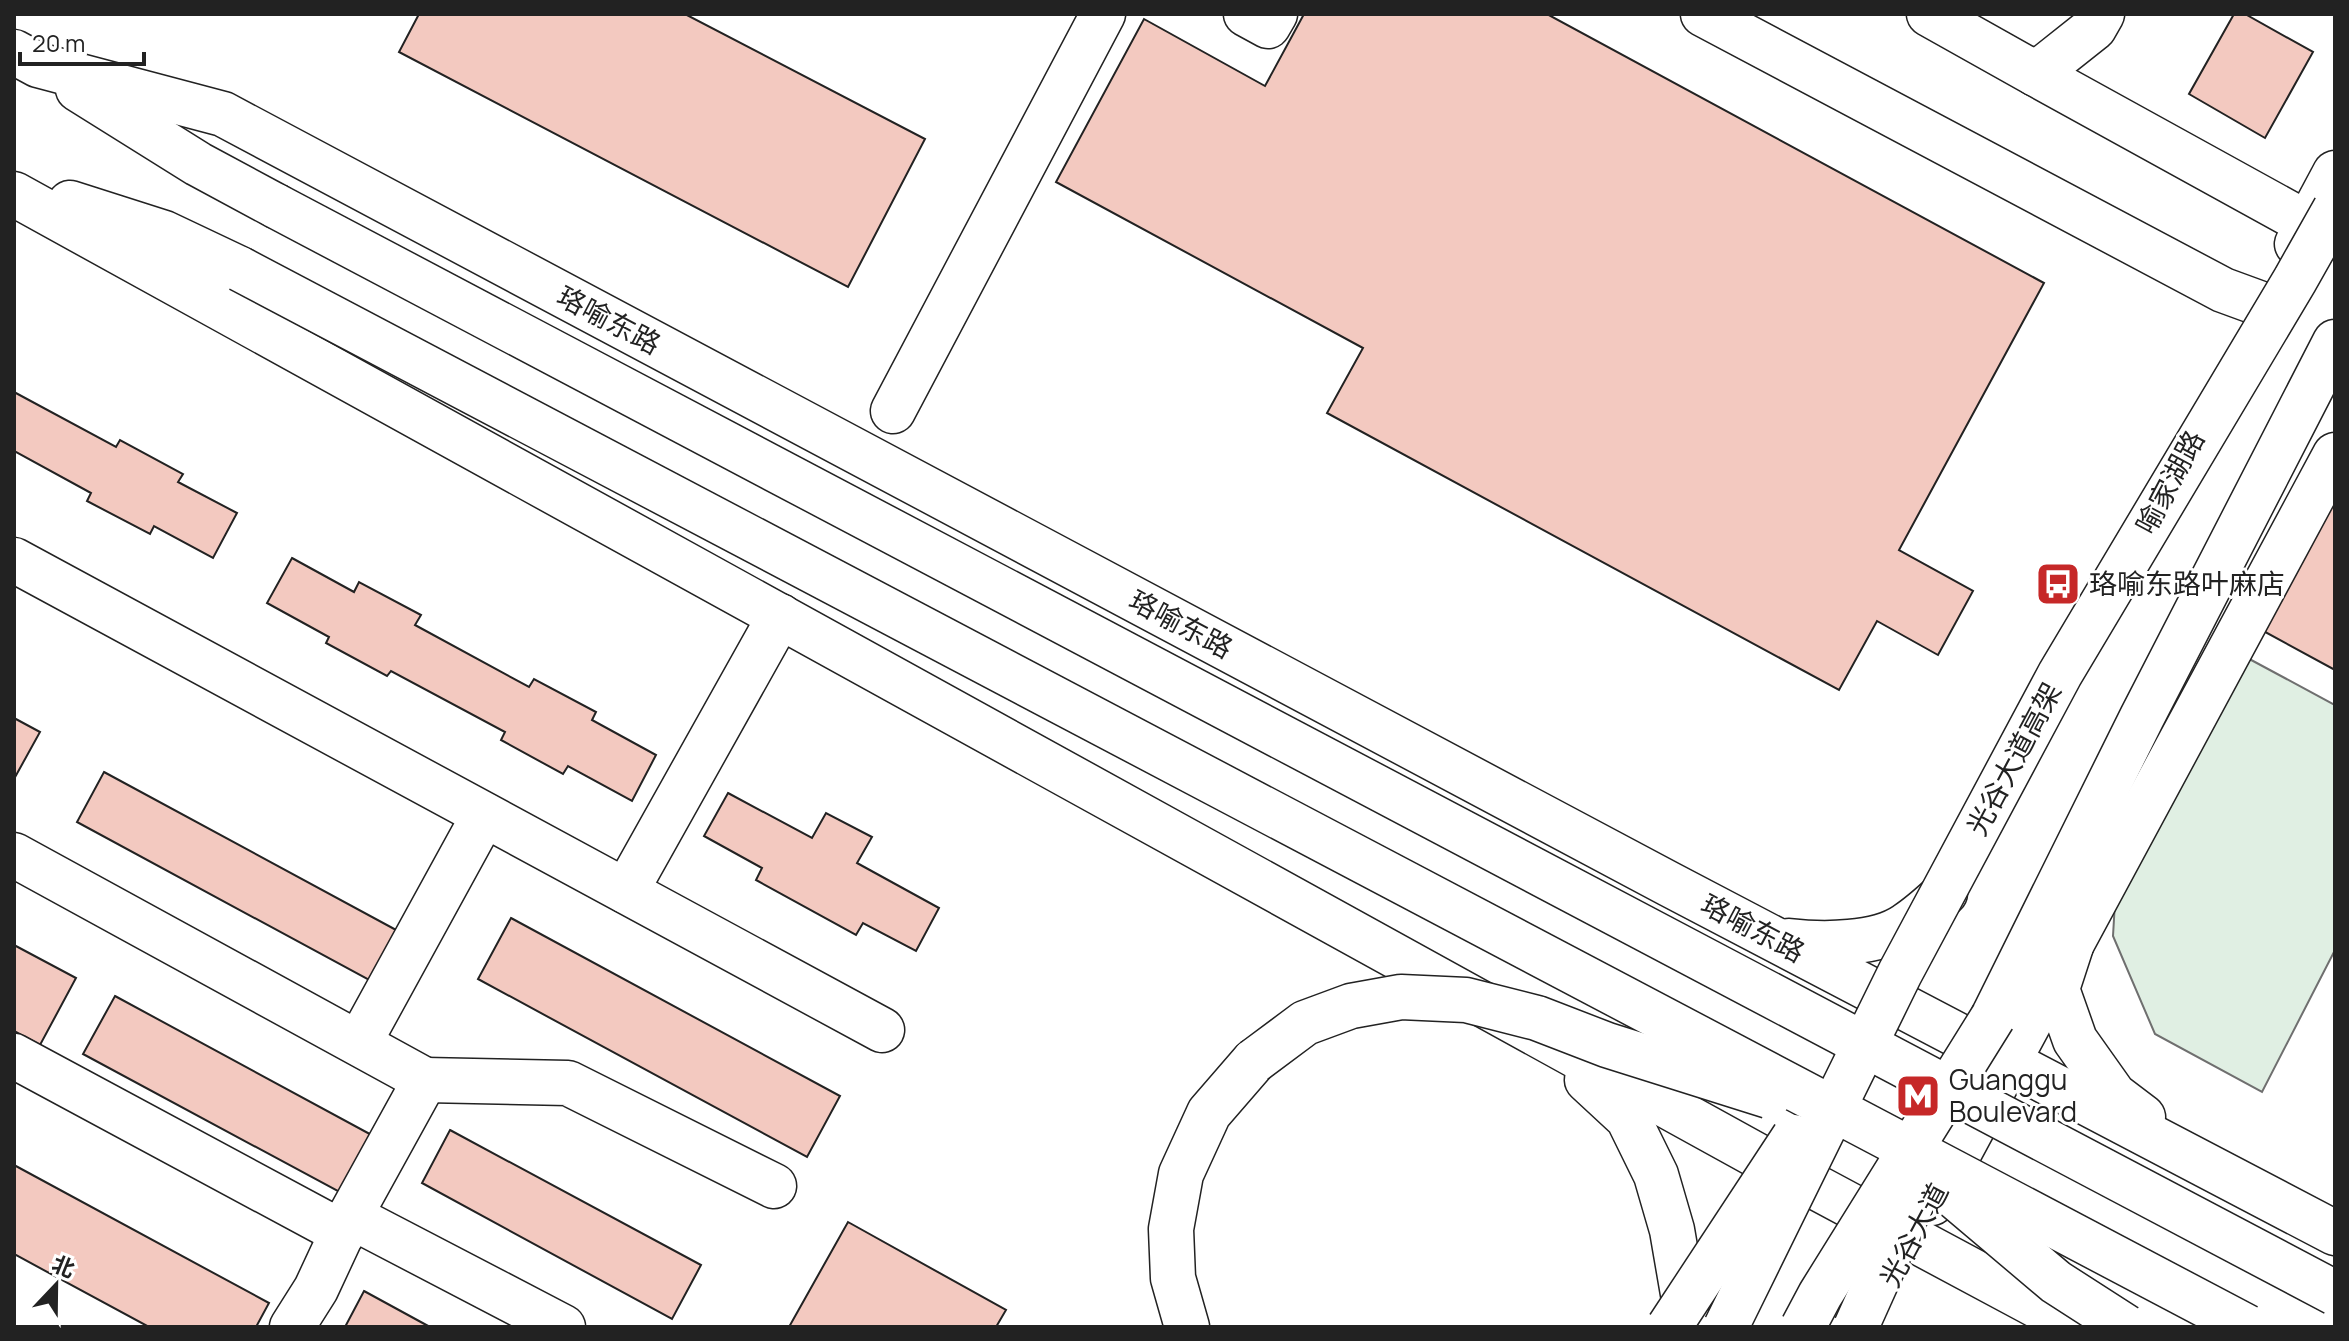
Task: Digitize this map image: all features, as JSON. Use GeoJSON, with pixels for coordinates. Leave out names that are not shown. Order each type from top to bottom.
{"type":"FeatureCollection","features":[{"type":"Feature","properties":{"kind":"main road"},"geometry":{"type":"LineString","coordinates":[[893,411],[1103,14]]}},
{"type":"Feature","properties":{"kind":"main road"},"geometry":{"type":"LineString","coordinates":[[1246,14],[1268,26],[1275,14]]}},
{"type":"Feature","properties":{"kind":"main road"},"geometry":{"type":"LineString","coordinates":[[1703,14],[2223,290],[2264,305]]}},
{"type":"Feature","properties":{"kind":"main road"},"geometry":{"type":"LineString","coordinates":[[1929,14],[2036,74],[2321,216]]}},
{"type":"Feature","properties":{"kind":"main road"},"geometry":{"type":"LineString","coordinates":[[2036,74],[2094,28],[2102,14]]}},
{"type":"Feature","properties":{"kind":"main road"},"geometry":{"type":"LineString","coordinates":[[26,58],[198,164],[276,206],[2335,1293]]}},
{"type":"Feature","properties":{"kind":"main road","name":"珞喻东路"},"geometry":{"type":"LineString","coordinates":[[26,58],[223,114],[1772,938],[1896,987],[2008,1062],[2335,1233]]}},
{"type":"Feature","properties":{"kind":"main road","name":"喻家湖路"},"geometry":{"type":"LineString","coordinates":[[1714,1327],[2264,305],[2321,216],[2335,173]]}},
{"type":"Feature","properties":{"kind":"main road"},"geometry":{"type":"LineString","coordinates":[[14,185],[164,233],[240,269],[2247,1327]]}},
{"type":"Feature","properties":{"kind":"main road"},"geometry":{"type":"LineString","coordinates":[[14,194],[1541,1037],[2077,1327]]}},
{"type":"Feature","properties":{"kind":"main road","name":"光谷大道高架"},"geometry":{"type":"LineString","coordinates":[[1726,1327],[1896,987],[2060,674],[2295,280],[2321,216]]}},
{"type":"Feature","properties":{"kind":"main road"},"geometry":{"type":"LineString","coordinates":[[1856,1327],[1993,1017],[2135,731],[2335,342]]}},
{"type":"Feature","properties":{"kind":"main road"},"geometry":{"type":"LineString","coordinates":[[2008,1062],[2335,455]]}},
{"type":"Feature","properties":{"kind":"main road"},"geometry":{"type":"LineString","coordinates":[[14,560],[882,1030]]}},
{"type":"Feature","properties":{"kind":"main road"},"geometry":{"type":"LineString","coordinates":[[626,891],[780,616]]}},
{"type":"Feature","properties":{"kind":"main road"},"geometry":{"type":"LineString","coordinates":[[359,1043],[484,815]]}},
{"type":"Feature","properties":{"kind":"main road"},"geometry":{"type":"LineString","coordinates":[[14,855],[425,1080],[568,1083],[774,1186]]}},
{"type":"Feature","properties":{"kind":"main road"},"geometry":{"type":"LineString","coordinates":[[1772,938],[1824,945],[1865,940],[1904,928],[1953,886]]}},
{"type":"Feature","properties":{"kind":"main road"},"geometry":{"type":"LineString","coordinates":[[2071,946],[2057,989],[2075,1040],[2114,1095],[2205,1165]]}},
{"type":"Feature","properties":{"kind":"main road"},"geometry":{"type":"LineString","coordinates":[[1669,1327],[1896,987]]}},
{"type":"Feature","properties":{"kind":"main road"},"geometry":{"type":"LineString","coordinates":[[1187,1327],[1173,1278],[1171,1229],[1181,1174],[1209,1113],[1254,1061],[1305,1023],[1351,1006],[1401,997],[1466,1000],[1537,1018],[1607,1045],[1874,1129],[2056,1282],[2126,1327]]}},
{"type":"Feature","properties":{"kind":"main road"},"geometry":{"type":"LineString","coordinates":[[1803,1327],[1993,1017]]}},
{"type":"Feature","properties":{"kind":"main road"},"geometry":{"type":"LineString","coordinates":[[1541,1037],[1628,1118],[1656,1175],[1672,1230],[1687,1317],[1684,1327]]}},
{"type":"Feature","properties":{"kind":"main road"},"geometry":{"type":"LineString","coordinates":[[14,1056],[347,1224],[563,1327]]}},
{"type":"Feature","properties":{"kind":"main road","name":"光谷大道"},"geometry":{"type":"LineString","coordinates":[[1865,1327],[2008,1062]]}},
{"type":"Feature","properties":{"kind":"main road"},"geometry":{"type":"LineString","coordinates":[[292,1327],[316,1289],[347,1224],[425,1080]]}},
{"type":"Feature","properties":{"kind":"green space"},"geometry":{"type":"Polygon","coordinates":[[[2227,647],[2335,705],[2335,950],[2262,1092],[2155,1034],[2113,936],[2118,851],[2227,647]]]}},
{"type":"Feature","properties":{"kind":"building"},"geometry":{"type":"Polygon","coordinates":[[[419,14],[685,14],[925,139],[848,287],[399,52],[419,14]]]}},
{"type":"Feature","properties":{"kind":"building"},"geometry":{"type":"Polygon","coordinates":[[[1304,14],[1547,14],[2044,283],[1899,550],[1973,591],[1938,655],[1877,621],[1839,690],[1327,413],[1363,348],[1056,182],[1144,19],[1265,86],[1304,14]]]}},
{"type":"Feature","properties":{"kind":"building"},"geometry":{"type":"Polygon","coordinates":[[[2234,14],[2245,14],[2313,52],[2265,138],[2189,94],[2234,14]]]}},
{"type":"Feature","properties":{"kind":"building"},"geometry":{"type":"Polygon","coordinates":[[[14,392],[116,447],[120,440],[183,474],[178,482],[237,513],[213,558],[154,526],[150,534],[87,501],[91,493],[14,451],[14,392]]]}},
{"type":"Feature","properties":{"kind":"building"},"geometry":{"type":"Polygon","coordinates":[[[2335,482],[2335,670],[2256,627],[2335,482]]]}},
{"type":"Feature","properties":{"kind":"building"},"geometry":{"type":"Polygon","coordinates":[[[292,558],[354,592],[359,582],[421,615],[415,625],[529,687],[534,679],[596,712],[592,720],[656,755],[632,801],[568,766],[563,774],[501,740],[505,732],[391,671],[387,676],[326,643],[329,637],[267,603],[292,558]]]}},
{"type":"Feature","properties":{"kind":"building"},"geometry":{"type":"Polygon","coordinates":[[[14,718],[40,732],[14,779],[14,718]]]}},
{"type":"Feature","properties":{"kind":"building"},"geometry":{"type":"Polygon","coordinates":[[[104,772],[398,931],[371,981],[77,822],[104,772]]]}},
{"type":"Feature","properties":{"kind":"building"},"geometry":{"type":"Polygon","coordinates":[[[728,793],[812,838],[826,813],[872,837],[857,863],[939,908],[916,951],[863,923],[856,935],[756,880],[762,868],[704,836],[728,793]]]}},
{"type":"Feature","properties":{"kind":"building"},"geometry":{"type":"Polygon","coordinates":[[[511,918],[840,1096],[807,1157],[478,979],[511,918]]]}},
{"type":"Feature","properties":{"kind":"building"},"geometry":{"type":"Polygon","coordinates":[[[14,945],[76,978],[40,1045],[14,1031],[14,945]]]}},
{"type":"Feature","properties":{"kind":"building"},"geometry":{"type":"Polygon","coordinates":[[[115,996],[379,1139],[347,1196],[83,1054],[115,996]]]}},
{"type":"Feature","properties":{"kind":"building"},"geometry":{"type":"Polygon","coordinates":[[[450,1130],[701,1265],[672,1319],[422,1183],[450,1130]]]}},
{"type":"Feature","properties":{"kind":"building"},"geometry":{"type":"Polygon","coordinates":[[[14,1165],[269,1303],[256,1327],[149,1327],[14,1254],[14,1165]]]}},
{"type":"Feature","properties":{"kind":"building"},"geometry":{"type":"Polygon","coordinates":[[[848,1222],[1006,1310],[996,1327],[789,1327],[848,1222]]]}},
{"type":"Feature","properties":{"kind":"building"},"geometry":{"type":"Polygon","coordinates":[[[364,1291],[430,1327],[345,1327],[364,1291]]]}},
{"type":"Feature","properties":{"kind":"place","name":"珞喻东路叶麻店"},"geometry":{"type":"Point","coordinates":[2058,584]}},
{"type":"Feature","properties":{"kind":"place","name":"Guanggu Boulevard"},"geometry":{"type":"Point","coordinates":[1918,1096]}}]}
